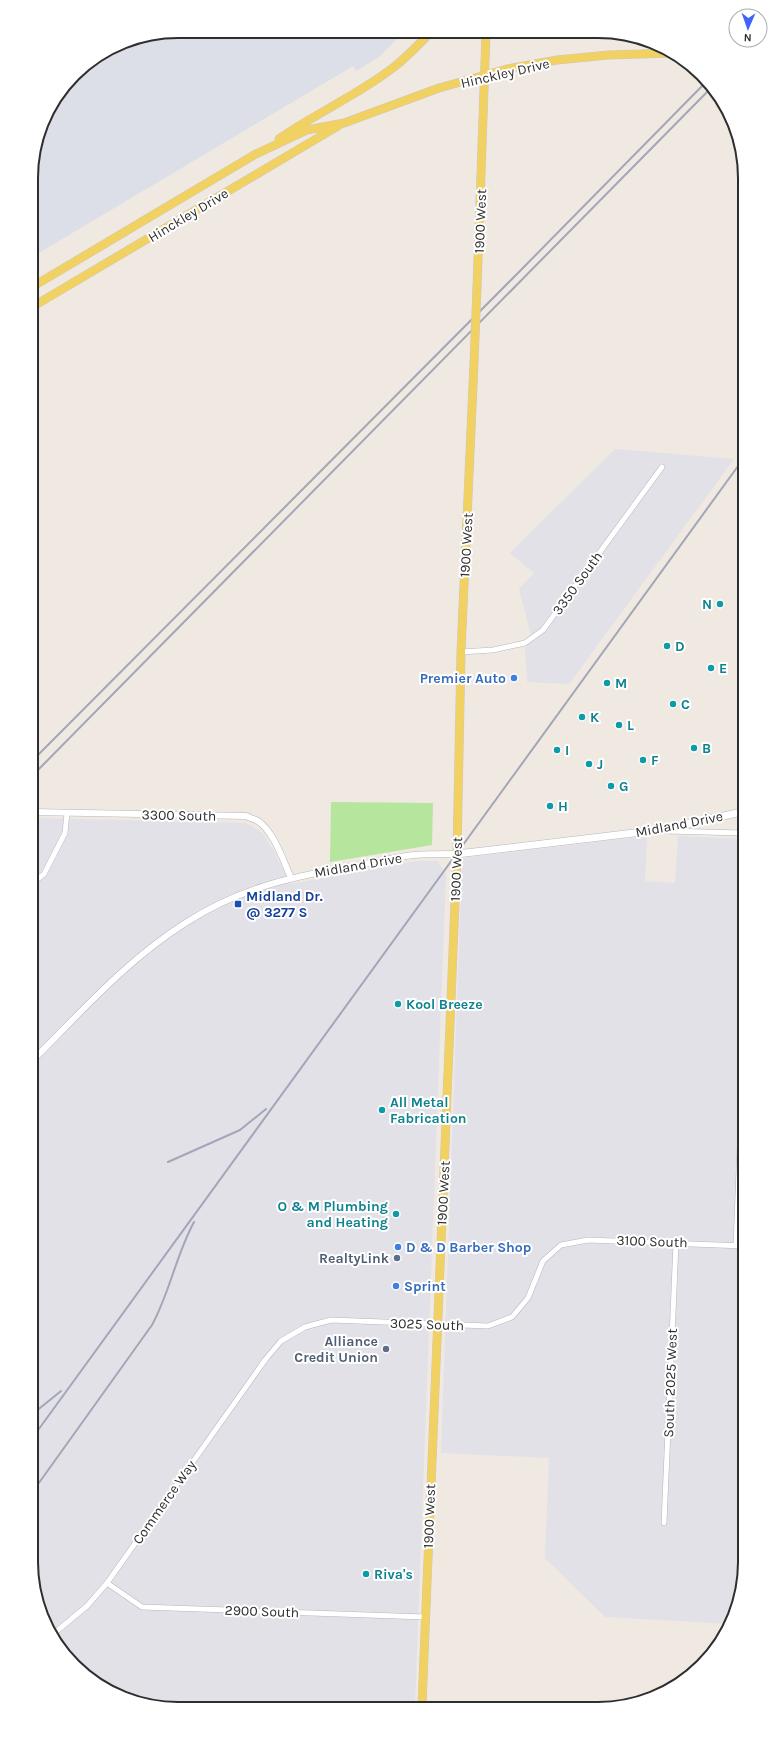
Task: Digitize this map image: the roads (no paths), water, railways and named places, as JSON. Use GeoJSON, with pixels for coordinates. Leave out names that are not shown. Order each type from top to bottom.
{"type":"FeatureCollection","features":[{"type":"Feature","properties":{"kind":"main road"},"geometry":{"type":"LineString","coordinates":[[254,155],[296,127],[370,84],[395,67],[425,38]]}},
{"type":"Feature","properties":{"kind":"main road","name":"1900 West"},"geometry":{"type":"LineString","coordinates":[[422,1702],[457,854],[461,652],[474,363],[486,38]]}},
{"type":"Feature","properties":{"kind":"main road","name":"Hinckley Drive"},"geometry":{"type":"LineString","coordinates":[[38,283],[254,155],[307,130],[344,123],[439,88],[485,77],[507,69],[557,60],[615,55],[662,53]]}},
{"type":"Feature","properties":{"kind":"main road","name":"Hinckley Drive"},"geometry":{"type":"LineString","coordinates":[[38,303],[344,123]]}},
{"type":"Feature","properties":{"kind":"main road","name":"Midland Drive"},"geometry":{"type":"LineString","coordinates":[[457,854],[659,830],[738,813]]}},
{"type":"Feature","properties":{"kind":"street","name":"3350 South"},"geometry":{"type":"LineString","coordinates":[[461,652],[493,650],[525,643],[543,630],[662,467]]}},
{"type":"Feature","properties":{"kind":"street","name":"3300 South"},"geometry":{"type":"LineString","coordinates":[[38,812],[246,816],[258,821],[268,831],[278,847],[291,878]]}},
{"type":"Feature","properties":{"kind":"street"},"geometry":{"type":"LineString","coordinates":[[38,879],[44,874],[65,833],[67,813]]}},
{"type":"Feature","properties":{"kind":"street"},"geometry":{"type":"LineString","coordinates":[[659,830],[738,833]]}},
{"type":"Feature","properties":{"kind":"street","name":"Midland Drive"},"geometry":{"type":"LineString","coordinates":[[38,1055],[120,973],[186,922],[226,899],[254,888],[291,878],[415,855],[457,854]]}},
{"type":"Feature","properties":{"kind":"street"},"geometry":{"type":"LineString","coordinates":[[736,1245],[738,1195]]}},
{"type":"Feature","properties":{"kind":"street","name":"3100 South"},"geometry":{"type":"LineString","coordinates":[[561,1245],[588,1240],[736,1245]]}},
{"type":"Feature","properties":{"kind":"street","name":"South 2025 West"},"geometry":{"type":"LineString","coordinates":[[664,1523],[676,1243]]}},
{"type":"Feature","properties":{"kind":"street","name":"3025 South"},"geometry":{"type":"LineString","coordinates":[[265,1360],[281,1341],[305,1327],[331,1320],[488,1326],[512,1317],[528,1298],[542,1261],[561,1245]]}},
{"type":"Feature","properties":{"kind":"street","name":"Commerce Way"},"geometry":{"type":"LineString","coordinates":[[57,1631],[87,1606],[107,1583],[265,1360]]}},
{"type":"Feature","properties":{"kind":"street","name":"2900 South"},"geometry":{"type":"LineString","coordinates":[[107,1583],[142,1607],[425,1617]]}},
{"type":"Feature","properties":{"kind":"railway"},"geometry":{"type":"LineString","coordinates":[[38,755],[703,86]]}},
{"type":"Feature","properties":{"kind":"railway"},"geometry":{"type":"LineString","coordinates":[[38,770],[707,92]]}},
{"type":"Feature","properties":{"kind":"railway"},"geometry":{"type":"LineString","coordinates":[[38,1430],[738,466]]}},
{"type":"Feature","properties":{"kind":"railway"},"geometry":{"type":"LineString","coordinates":[[168,1162],[240,1130],[266,1109]]}},
{"type":"Feature","properties":{"kind":"railway"},"geometry":{"type":"LineString","coordinates":[[38,1484],[152,1325],[164,1300],[182,1247],[194,1222]]}},
{"type":"Feature","properties":{"kind":"railway"},"geometry":{"type":"LineString","coordinates":[[38,1410],[61,1391]]}},
{"type":"Feature","properties":{"kind":"place","name":"N"},"geometry":{"type":"Point","coordinates":[720,604]}},
{"type":"Feature","properties":{"kind":"place","name":"D"},"geometry":{"type":"Point","coordinates":[667,646]}},
{"type":"Feature","properties":{"kind":"place","name":"E"},"geometry":{"type":"Point","coordinates":[711,668]}},
{"type":"Feature","properties":{"kind":"place","name":"Premier Auto"},"geometry":{"type":"Point","coordinates":[514,678]}},
{"type":"Feature","properties":{"kind":"place","name":"M"},"geometry":{"type":"Point","coordinates":[607,683]}},
{"type":"Feature","properties":{"kind":"place","name":"C"},"geometry":{"type":"Point","coordinates":[673,704]}},
{"type":"Feature","properties":{"kind":"place","name":"K"},"geometry":{"type":"Point","coordinates":[582,717]}},
{"type":"Feature","properties":{"kind":"place","name":"L"},"geometry":{"type":"Point","coordinates":[619,725]}},
{"type":"Feature","properties":{"kind":"place","name":"B"},"geometry":{"type":"Point","coordinates":[694,748]}},
{"type":"Feature","properties":{"kind":"place","name":"I"},"geometry":{"type":"Point","coordinates":[557,750]}},
{"type":"Feature","properties":{"kind":"place","name":"F"},"geometry":{"type":"Point","coordinates":[643,760]}},
{"type":"Feature","properties":{"kind":"place","name":"J"},"geometry":{"type":"Point","coordinates":[589,764]}},
{"type":"Feature","properties":{"kind":"place","name":"G"},"geometry":{"type":"Point","coordinates":[611,786]}},
{"type":"Feature","properties":{"kind":"place","name":"H"},"geometry":{"type":"Point","coordinates":[550,806]}},
{"type":"Feature","properties":{"kind":"place","name":"Midland Dr. @ 3277 S"},"geometry":{"type":"Point","coordinates":[238,904]}},
{"type":"Feature","properties":{"kind":"place","name":"Kool Breeze"},"geometry":{"type":"Point","coordinates":[398,1004]}},
{"type":"Feature","properties":{"kind":"place","name":"All Metal Fabrication"},"geometry":{"type":"Point","coordinates":[382,1110]}},
{"type":"Feature","properties":{"kind":"place","name":"O & M Plumbing and Heating"},"geometry":{"type":"Point","coordinates":[396,1214]}},
{"type":"Feature","properties":{"kind":"place","name":"D & D Barber Shop"},"geometry":{"type":"Point","coordinates":[398,1247]}},
{"type":"Feature","properties":{"kind":"place","name":"RealtyLink"},"geometry":{"type":"Point","coordinates":[397,1258]}},
{"type":"Feature","properties":{"kind":"place","name":"Sprint"},"geometry":{"type":"Point","coordinates":[396,1286]}},
{"type":"Feature","properties":{"kind":"place","name":"Alliance Credit Union"},"geometry":{"type":"Point","coordinates":[386,1349]}},
{"type":"Feature","properties":{"kind":"place","name":"Riva's"},"geometry":{"type":"Point","coordinates":[366,1574]}}]}
